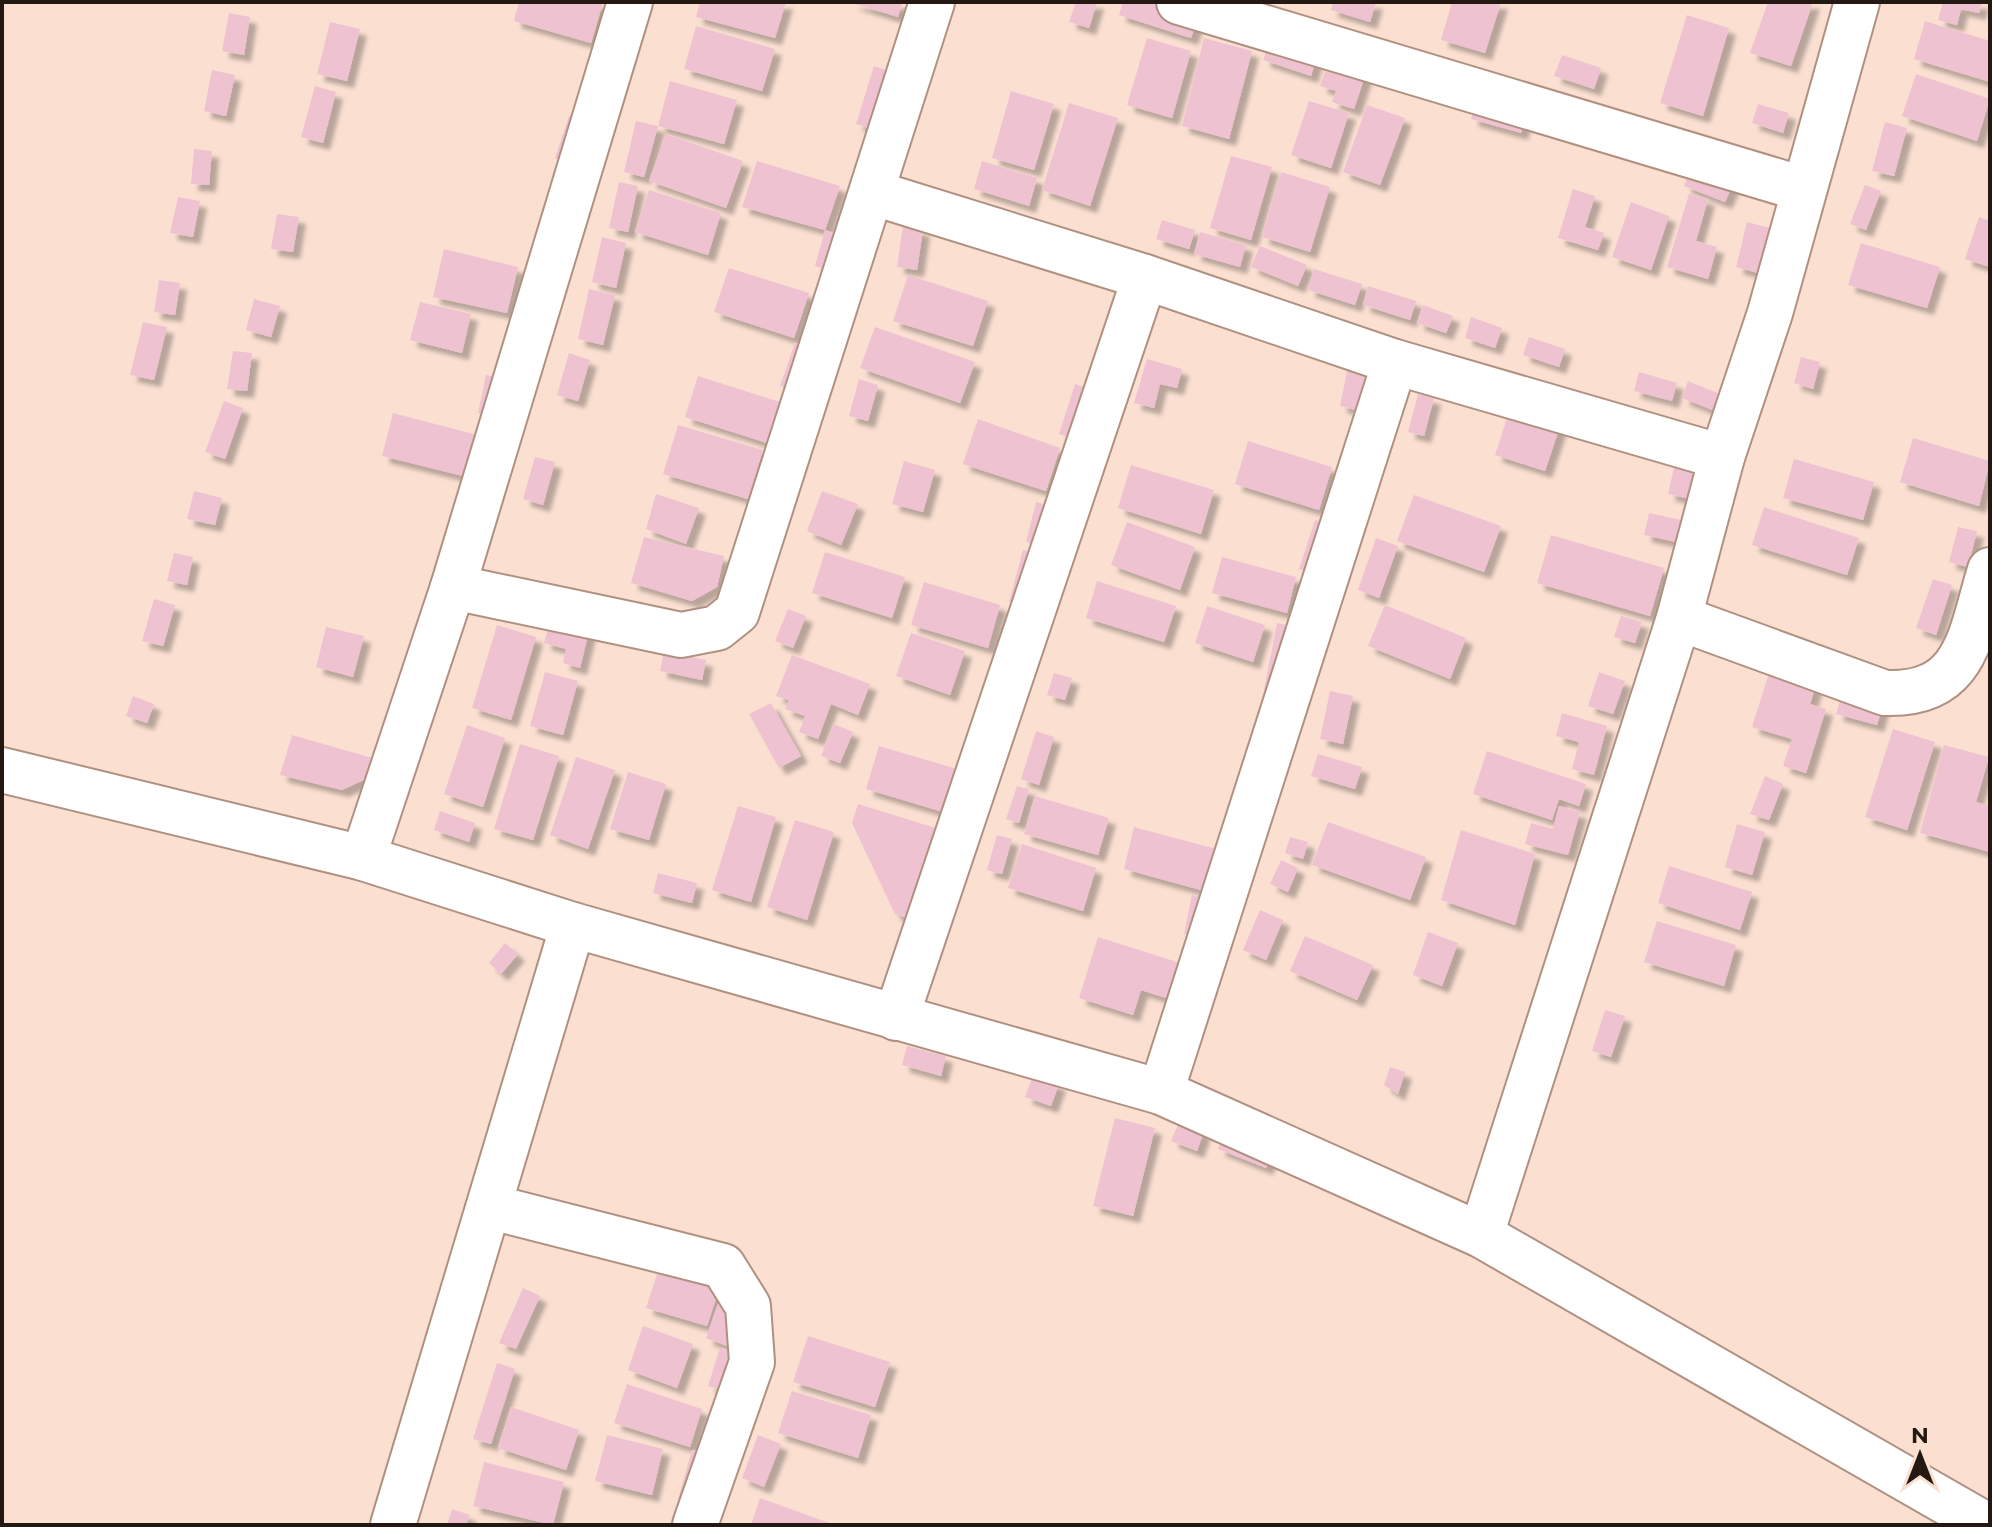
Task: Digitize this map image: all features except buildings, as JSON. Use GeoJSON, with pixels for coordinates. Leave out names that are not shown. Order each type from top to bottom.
{"type":"FeatureCollection","features":[{"type":"Feature","properties":{"kind":"street"},"geometry":{"type":"LineString","coordinates":[[363,858],[453,587],[630,2]]}},
{"type":"Feature","properties":{"kind":"street"},"geometry":{"type":"LineString","coordinates":[[453,587],[681,635],[717,628],[737,612],[874,193],[932,2]]}},
{"type":"Feature","properties":{"kind":"street"},"geometry":{"type":"LineString","coordinates":[[1179,2],[1803,189]]}},
{"type":"Feature","properties":{"kind":"street"},"geometry":{"type":"LineString","coordinates":[[1481,1235],[1679,618],[1722,457],[1770,313],[1857,2]]}},
{"type":"Feature","properties":{"kind":"street"},"geometry":{"type":"LineString","coordinates":[[874,193],[1145,277],[1395,362],[1722,457]]}},
{"type":"Feature","properties":{"kind":"street"},"geometry":{"type":"LineString","coordinates":[[896,1018],[1145,277]]}},
{"type":"Feature","properties":{"kind":"street"},"geometry":{"type":"LineString","coordinates":[[1161,1092],[1395,362]]}},
{"type":"Feature","properties":{"kind":"street"},"geometry":{"type":"LineString","coordinates":[[1679,618],[1885,693],[1913,694],[1946,679],[1964,654],[1990,570]]}},
{"type":"Feature","properties":{"kind":"street"},"geometry":{"type":"LineString","coordinates":[[2,770],[363,858],[573,925],[1161,1092],[1481,1235],[1986,1525]]}},
{"type":"Feature","properties":{"kind":"street"},"geometry":{"type":"LineString","coordinates":[[393,1525],[491,1207],[573,925]]}},
{"type":"Feature","properties":{"kind":"street"},"geometry":{"type":"LineString","coordinates":[[491,1207],[723,1266],[748,1306],[752,1362],[695,1525]]}}]}
